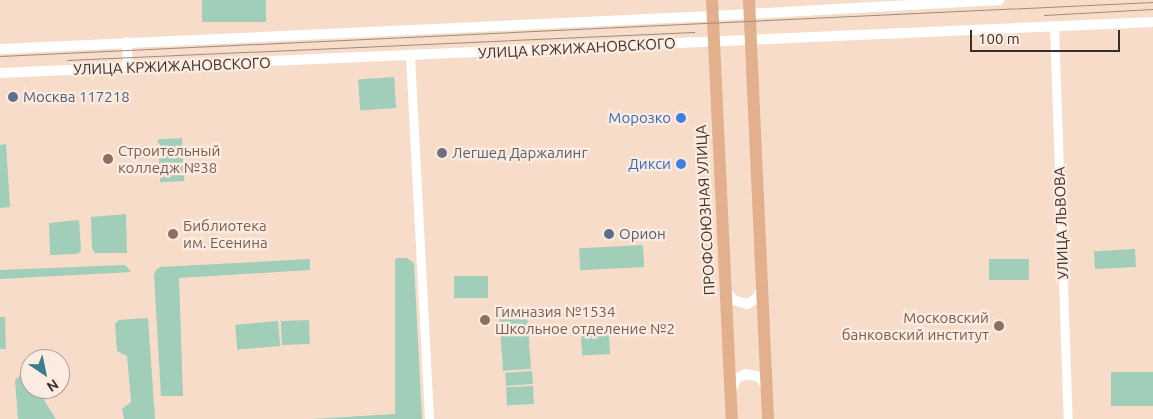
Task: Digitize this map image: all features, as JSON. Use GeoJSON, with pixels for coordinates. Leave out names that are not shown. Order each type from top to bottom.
{"type":"FeatureCollection","features":[{"type":"Feature","properties":{"kind":"main road","name":"ПРОФСОЮЗНАЯ УЛИЦА"},"geometry":{"type":"LineString","coordinates":[[712,0],[732,419]]}},
{"type":"Feature","properties":{"kind":"main road"},"geometry":{"type":"LineString","coordinates":[[749,0],[768,419]]}},
{"type":"Feature","properties":{"kind":"street","name":"УЛИЦА КРЖИЖАНОВСКОГО"},"geometry":{"type":"LineString","coordinates":[[0,49],[712,16],[1000,0]]}},
{"type":"Feature","properties":{"kind":"street","name":"УЛИЦА КРЖИЖАНОВСКОГО"},"geometry":{"type":"LineString","coordinates":[[0,73],[714,43],[1153,22]]}},
{"type":"Feature","properties":{"kind":"street","name":"УЛИЦА ЛЬВОВА"},"geometry":{"type":"LineString","coordinates":[[1054,26],[1068,419]]}},
{"type":"Feature","properties":{"kind":"street"},"geometry":{"type":"LineString","coordinates":[[127,42],[128,68]]}},
{"type":"Feature","properties":{"kind":"street"},"geometry":{"type":"LineString","coordinates":[[410,56],[429,419]]}},
{"type":"Feature","properties":{"kind":"street"},"geometry":{"type":"LineString","coordinates":[[726,287],[729,297],[742,304],[756,300],[762,286]]}},
{"type":"Feature","properties":{"kind":"street"},"geometry":{"type":"LineString","coordinates":[[731,392],[736,378],[751,374],[764,381],[767,391]]}},
{"type":"Feature","properties":{"kind":"green space"},"geometry":{"type":"Polygon","coordinates":[[[202,0],[266,0],[266,22],[202,22],[202,0]]]}},
{"type":"Feature","properties":{"kind":"green space"},"geometry":{"type":"Polygon","coordinates":[[[394,77],[396,108],[360,110],[358,80],[394,77]]]}},
{"type":"Feature","properties":{"kind":"green space"},"geometry":{"type":"Polygon","coordinates":[[[182,138],[184,181],[160,182],[158,139],[182,138]]]}},
{"type":"Feature","properties":{"kind":"green space"},"geometry":{"type":"Polygon","coordinates":[[[6,144],[10,207],[0,208],[0,145],[6,144]]]}},
{"type":"Feature","properties":{"kind":"green space"},"geometry":{"type":"Polygon","coordinates":[[[126,214],[127,253],[95,253],[92,248],[91,217],[126,214]]]}},
{"type":"Feature","properties":{"kind":"green space"},"geometry":{"type":"Polygon","coordinates":[[[79,220],[80,252],[76,254],[50,255],[49,223],[79,220]]]}},
{"type":"Feature","properties":{"kind":"green space"},"geometry":{"type":"Polygon","coordinates":[[[643,245],[644,267],[580,270],[579,248],[643,245]]]}},
{"type":"Feature","properties":{"kind":"green space"},"geometry":{"type":"Polygon","coordinates":[[[1135,249],[1136,267],[1095,269],[1094,251],[1135,249]]]}},
{"type":"Feature","properties":{"kind":"green space"},"geometry":{"type":"Polygon","coordinates":[[[397,258],[407,258],[414,263],[422,419],[311,419],[395,414],[395,260],[397,258]]]}},
{"type":"Feature","properties":{"kind":"green space"},"geometry":{"type":"Polygon","coordinates":[[[310,259],[310,270],[179,278],[183,396],[161,396],[154,275],[156,270],[160,267],[310,259]]]}},
{"type":"Feature","properties":{"kind":"green space"},"geometry":{"type":"Polygon","coordinates":[[[989,259],[1029,259],[1029,280],[989,280],[989,259]]]}},
{"type":"Feature","properties":{"kind":"green space"},"geometry":{"type":"Polygon","coordinates":[[[125,265],[131,272],[0,279],[0,270],[125,265]]]}},
{"type":"Feature","properties":{"kind":"green space"},"geometry":{"type":"Polygon","coordinates":[[[454,276],[488,276],[488,298],[454,298],[454,276]]]}},
{"type":"Feature","properties":{"kind":"green space"},"geometry":{"type":"Polygon","coordinates":[[[527,312],[531,369],[503,371],[499,314],[527,312]]]}},
{"type":"Feature","properties":{"kind":"green space"},"geometry":{"type":"Polygon","coordinates":[[[0,317],[5,317],[6,349],[0,349],[0,317]]]}},
{"type":"Feature","properties":{"kind":"green space"},"geometry":{"type":"Polygon","coordinates":[[[148,318],[155,419],[124,419],[122,409],[131,402],[127,356],[117,351],[115,324],[119,320],[148,318]]]}},
{"type":"Feature","properties":{"kind":"green space"},"geometry":{"type":"Polygon","coordinates":[[[309,320],[310,344],[282,345],[281,321],[309,320]]]}},
{"type":"Feature","properties":{"kind":"green space"},"geometry":{"type":"Polygon","coordinates":[[[278,321],[280,346],[237,350],[235,325],[278,321]]]}},
{"type":"Feature","properties":{"kind":"green space"},"geometry":{"type":"Polygon","coordinates":[[[609,334],[610,354],[582,355],[581,335],[609,334]]]}},
{"type":"Feature","properties":{"kind":"green space"},"geometry":{"type":"Polygon","coordinates":[[[532,371],[533,384],[506,386],[505,373],[532,371]]]}},
{"type":"Feature","properties":{"kind":"green space"},"geometry":{"type":"Polygon","coordinates":[[[1111,372],[1153,372],[1153,406],[1111,406],[1111,372]]]}},
{"type":"Feature","properties":{"kind":"green space"},"geometry":{"type":"Polygon","coordinates":[[[20,376],[20,399],[45,399],[56,419],[18,419],[15,380],[20,376]]]}},
{"type":"Feature","properties":{"kind":"green space"},"geometry":{"type":"Polygon","coordinates":[[[533,386],[534,404],[507,405],[506,387],[533,386]]]}},
{"type":"Feature","properties":{"kind":"tram line"},"geometry":{"type":"LineString","coordinates":[[0,56],[1153,2]]}},
{"type":"Feature","properties":{"kind":"tram line"},"geometry":{"type":"LineString","coordinates":[[1044,15],[1153,9]]}},
{"type":"Feature","properties":{"kind":"tram line"},"geometry":{"type":"LineString","coordinates":[[67,60],[694,32]]}},
{"type":"Feature","properties":{"kind":"place","name":"Москва 117218"},"geometry":{"type":"Point","coordinates":[13,97]}},
{"type":"Feature","properties":{"kind":"place","name":"Морозко"},"geometry":{"type":"Point","coordinates":[681,118]}},
{"type":"Feature","properties":{"kind":"place","name":"Легшед Даржалинг"},"geometry":{"type":"Point","coordinates":[442,153]}},
{"type":"Feature","properties":{"kind":"place","name":"Строительный колледж №38"},"geometry":{"type":"Point","coordinates":[108,159]}},
{"type":"Feature","properties":{"kind":"place","name":"Дикси"},"geometry":{"type":"Point","coordinates":[681,164]}},
{"type":"Feature","properties":{"kind":"place","name":"Библиотека им. Есенина"},"geometry":{"type":"Point","coordinates":[173,234]}},
{"type":"Feature","properties":{"kind":"place","name":"Орион"},"geometry":{"type":"Point","coordinates":[609,234]}},
{"type":"Feature","properties":{"kind":"place","name":"Гимназия №1534 Школьное отделение №2"},"geometry":{"type":"Point","coordinates":[485,320]}},
{"type":"Feature","properties":{"kind":"place","name":"Московский банковский институт"},"geometry":{"type":"Point","coordinates":[999,326]}}]}
